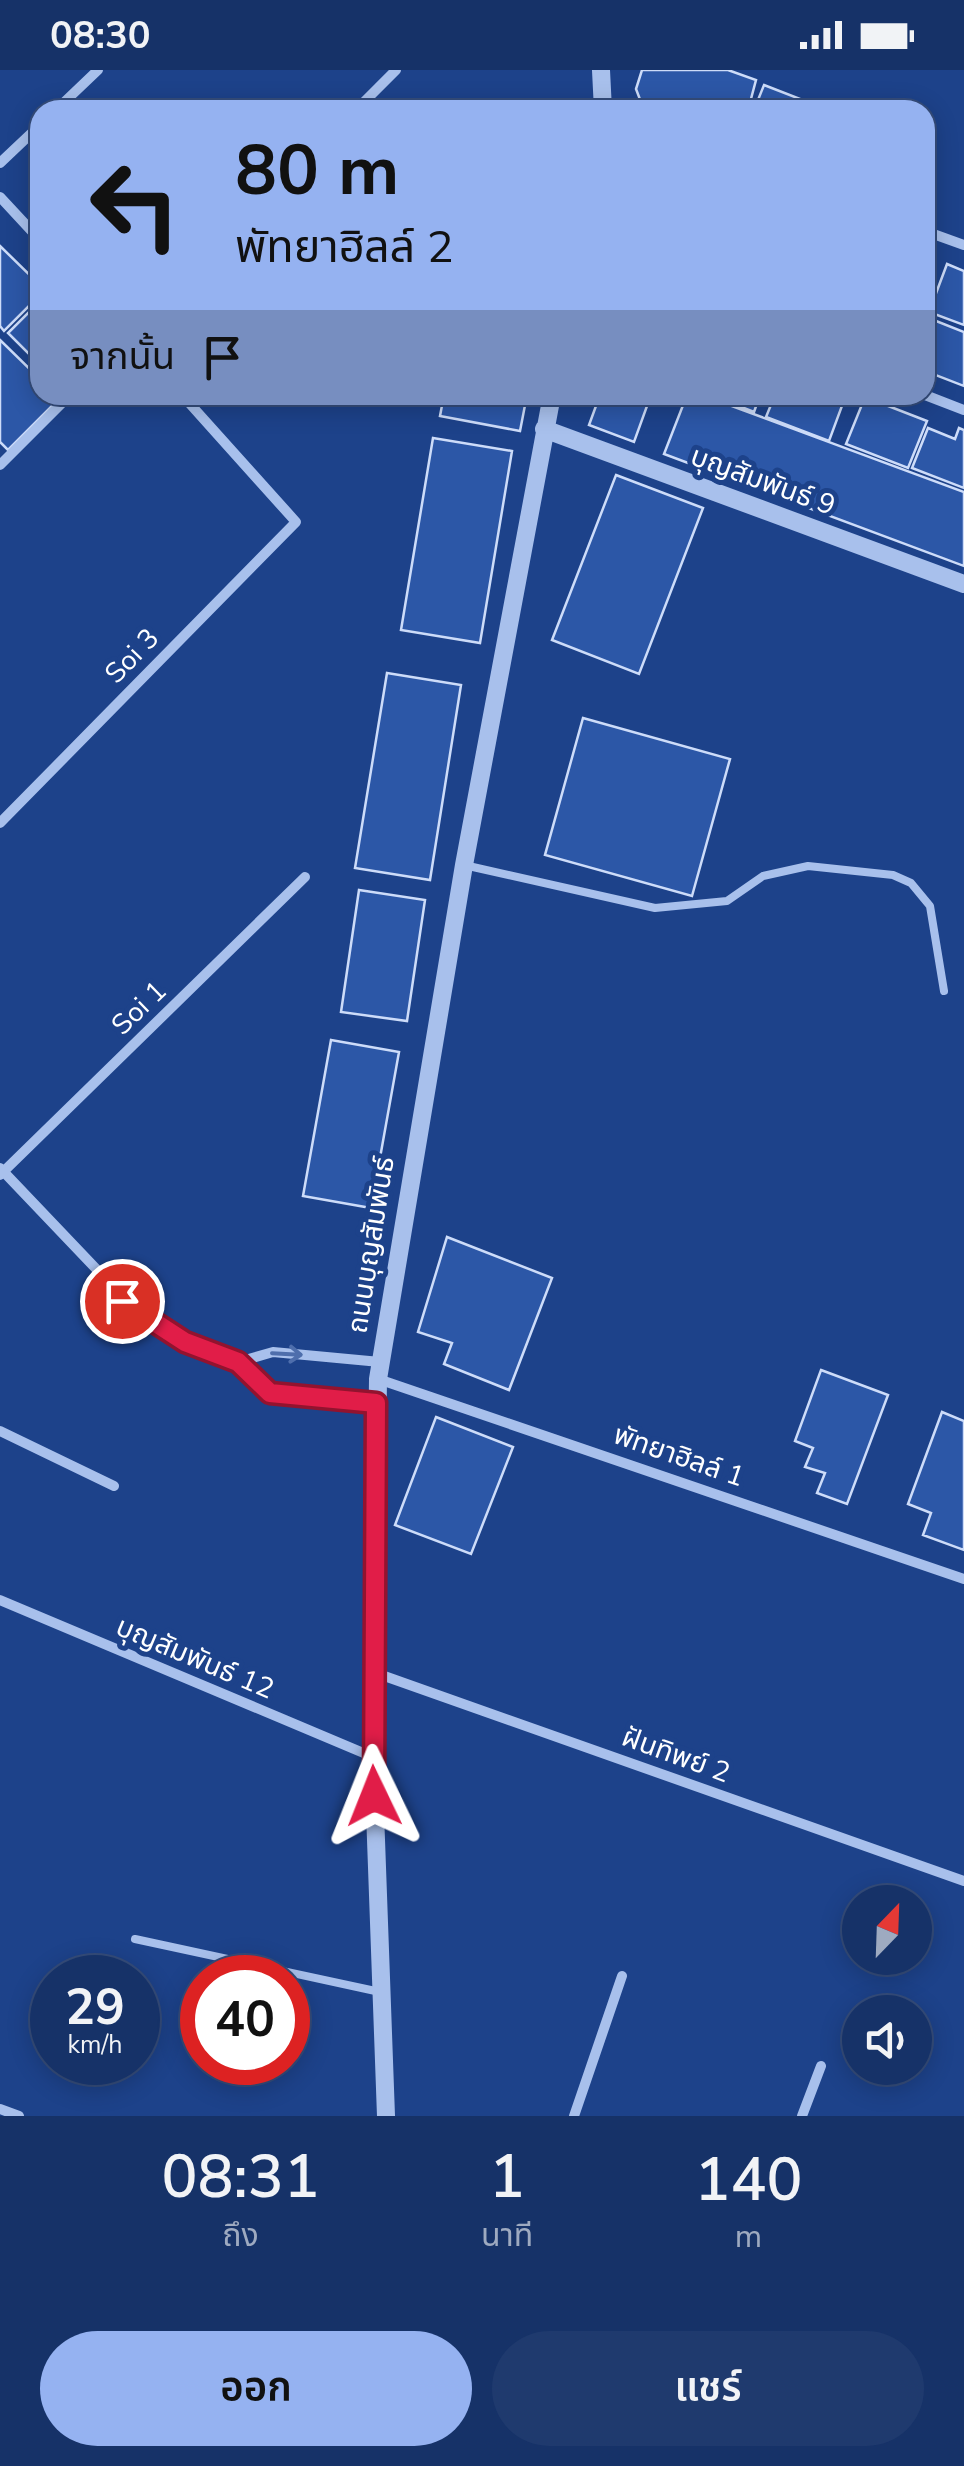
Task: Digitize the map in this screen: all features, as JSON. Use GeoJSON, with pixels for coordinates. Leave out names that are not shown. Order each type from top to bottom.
{"type":"FeatureCollection","features":[{"type":"Feature","properties":{"kind":"street"},"geometry":{"type":"LineString","coordinates":[[66,100],[98,70]]}},
{"type":"Feature","properties":{"kind":"street"},"geometry":{"type":"LineString","coordinates":[[366,100],[396,70]]}},
{"type":"Feature","properties":{"kind":"street"},"geometry":{"type":"LineString","coordinates":[[602,70],[602,100]]}},
{"type":"Feature","properties":{"kind":"street"},"geometry":{"type":"LineString","coordinates":[[0,164],[30,135]]}},
{"type":"Feature","properties":{"kind":"street"},"geometry":{"type":"LineString","coordinates":[[0,197],[30,229]]}},
{"type":"Feature","properties":{"kind":"street"},"geometry":{"type":"LineString","coordinates":[[935,235],[964,245]]}},
{"type":"Feature","properties":{"kind":"street"},"geometry":{"type":"LineString","coordinates":[[935,399],[964,410]]}},
{"type":"Feature","properties":{"kind":"street"},"geometry":{"type":"LineString","coordinates":[[0,465],[60,405]]}},
{"type":"Feature","properties":{"kind":"street","name":"Soi 3"},"geometry":{"type":"LineString","coordinates":[[0,823],[296,522],[191,405]]}},
{"type":"Feature","properties":{"kind":"street","name":"ถนนบุญสัมพันธ์"},"geometry":{"type":"LineString","coordinates":[[386,2116],[372,1672],[379,1371],[464,865],[550,405]]}},
{"type":"Feature","properties":{"kind":"street","name":"บุญสัมพันธ์ 9"},"geometry":{"type":"LineString","coordinates":[[544,430],[964,584]]}},
{"type":"Feature","properties":{"kind":"street","name":"Soi 1"},"geometry":{"type":"LineString","coordinates":[[1,1172],[305,877]]}},
{"type":"Feature","properties":{"kind":"street"},"geometry":{"type":"LineString","coordinates":[[1,1172],[142,1317],[185,1342],[238,1362],[270,1393],[376,1403]]}},
{"type":"Feature","properties":{"kind":"street","name":"พัทยาฮิลล์ 1"},"geometry":{"type":"LineString","coordinates":[[238,1362],[274,1352],[379,1371],[964,1579]]}},
{"type":"Feature","properties":{"kind":"street"},"geometry":{"type":"LineString","coordinates":[[0,1431],[114,1486]]}},
{"type":"Feature","properties":{"kind":"street","name":"บุญสัมพันธ์ 12"},"geometry":{"type":"LineString","coordinates":[[0,1600],[373,1756]]}},
{"type":"Feature","properties":{"kind":"street","name":"ฝันทิพย์ 2"},"geometry":{"type":"LineString","coordinates":[[372,1672],[964,1881]]}},
{"type":"Feature","properties":{"kind":"street"},"geometry":{"type":"LineString","coordinates":[[574,2116],[622,1976]]}},
{"type":"Feature","properties":{"kind":"street"},"geometry":{"type":"LineString","coordinates":[[802,2116],[821,2066]]}},
{"type":"Feature","properties":{"kind":"street"},"geometry":{"type":"LineString","coordinates":[[0,2109],[19,2116]]}},
{"type":"Feature","properties":{"kind":"lane"},"geometry":{"type":"LineString","coordinates":[[464,865],[656,908],[727,901],[764,876],[808,866],[893,876],[911,883],[930,906],[944,991]]}},
{"type":"Feature","properties":{"kind":"lane"},"geometry":{"type":"LineString","coordinates":[[135,1938],[384,1992]]}},
{"type":"Feature","properties":{"kind":"building"},"geometry":{"type":"Polygon","coordinates":[[[642,70],[728,70],[756,80],[751,100],[640,100],[636,89],[642,70]]]}},
{"type":"Feature","properties":{"kind":"building"},"geometry":{"type":"Polygon","coordinates":[[[764,85],[803,100],[758,100],[764,85]]]}},
{"type":"Feature","properties":{"kind":"building"},"geometry":{"type":"Polygon","coordinates":[[[0,246],[30,275],[30,305],[4,331],[0,326],[0,246]]]}},
{"type":"Feature","properties":{"kind":"building"},"geometry":{"type":"Polygon","coordinates":[[[947,264],[964,271],[964,325],[935,314],[935,296],[947,264]]]}},
{"type":"Feature","properties":{"kind":"building"},"geometry":{"type":"Polygon","coordinates":[[[30,311],[30,355],[8,333],[30,311]]]}},
{"type":"Feature","properties":{"kind":"building"},"geometry":{"type":"Polygon","coordinates":[[[935,321],[964,332],[964,386],[935,375],[935,321]]]}},
{"type":"Feature","properties":{"kind":"building"},"geometry":{"type":"Polygon","coordinates":[[[0,340],[30,369],[30,405],[53,405],[8,450],[0,442],[0,340]]]}},
{"type":"Feature","properties":{"kind":"building"},"geometry":{"type":"Polygon","coordinates":[[[442,405],[525,405],[520,431],[440,416],[442,405]]]}},
{"type":"Feature","properties":{"kind":"building"},"geometry":{"type":"Polygon","coordinates":[[[596,405],[647,405],[634,442],[589,425],[596,405]]]}},
{"type":"Feature","properties":{"kind":"building"},"geometry":{"type":"Polygon","coordinates":[[[683,405],[729,405],[964,492],[964,566],[664,454],[683,405]]]}},
{"type":"Feature","properties":{"kind":"building"},"geometry":{"type":"Polygon","coordinates":[[[736,405],[756,405],[754,412],[736,405]]]}},
{"type":"Feature","properties":{"kind":"building"},"geometry":{"type":"Polygon","coordinates":[[[771,405],[842,405],[829,441],[766,417],[771,405]]]}},
{"type":"Feature","properties":{"kind":"building"},"geometry":{"type":"Polygon","coordinates":[[[862,405],[886,405],[927,421],[908,468],[846,444],[862,405]]]}},
{"type":"Feature","properties":{"kind":"building"},"geometry":{"type":"Polygon","coordinates":[[[928,428],[955,439],[959,428],[964,430],[964,488],[912,468],[928,428]]]}},
{"type":"Feature","properties":{"kind":"building"},"geometry":{"type":"Polygon","coordinates":[[[433,438],[512,451],[480,643],[401,630],[433,438]]]}},
{"type":"Feature","properties":{"kind":"building"},"geometry":{"type":"Polygon","coordinates":[[[616,475],[703,508],[639,674],[552,640],[616,475]]]}},
{"type":"Feature","properties":{"kind":"building"},"geometry":{"type":"Polygon","coordinates":[[[387,673],[461,685],[430,880],[355,868],[387,673]]]}},
{"type":"Feature","properties":{"kind":"building"},"geometry":{"type":"Polygon","coordinates":[[[583,718],[730,759],[692,896],[545,855],[583,718]]]}},
{"type":"Feature","properties":{"kind":"building"},"geometry":{"type":"Polygon","coordinates":[[[359,890],[425,900],[407,1021],[341,1012],[359,890]]]}},
{"type":"Feature","properties":{"kind":"building"},"geometry":{"type":"Polygon","coordinates":[[[331,1040],[399,1052],[371,1208],[303,1196],[331,1040]]]}},
{"type":"Feature","properties":{"kind":"building"},"geometry":{"type":"Polygon","coordinates":[[[447,1237],[552,1278],[509,1390],[444,1364],[452,1343],[418,1332],[447,1237]]]}},
{"type":"Feature","properties":{"kind":"building"},"geometry":{"type":"Polygon","coordinates":[[[821,1370],[888,1395],[847,1504],[817,1493],[825,1473],[805,1467],[813,1448],[795,1441],[821,1370]]]}},
{"type":"Feature","properties":{"kind":"building"},"geometry":{"type":"Polygon","coordinates":[[[942,1412],[964,1421],[964,1550],[923,1535],[931,1513],[908,1504],[942,1412]]]}},
{"type":"Feature","properties":{"kind":"building"},"geometry":{"type":"Polygon","coordinates":[[[436,1417],[513,1447],[471,1554],[395,1525],[436,1417]]]}},
{"type":"Feature","properties":{"kind":"route"},"geometry":{"type":"LineString","coordinates":[[122,1301],[185,1342],[238,1362],[270,1393],[376,1403],[374,1796]]}}]}
